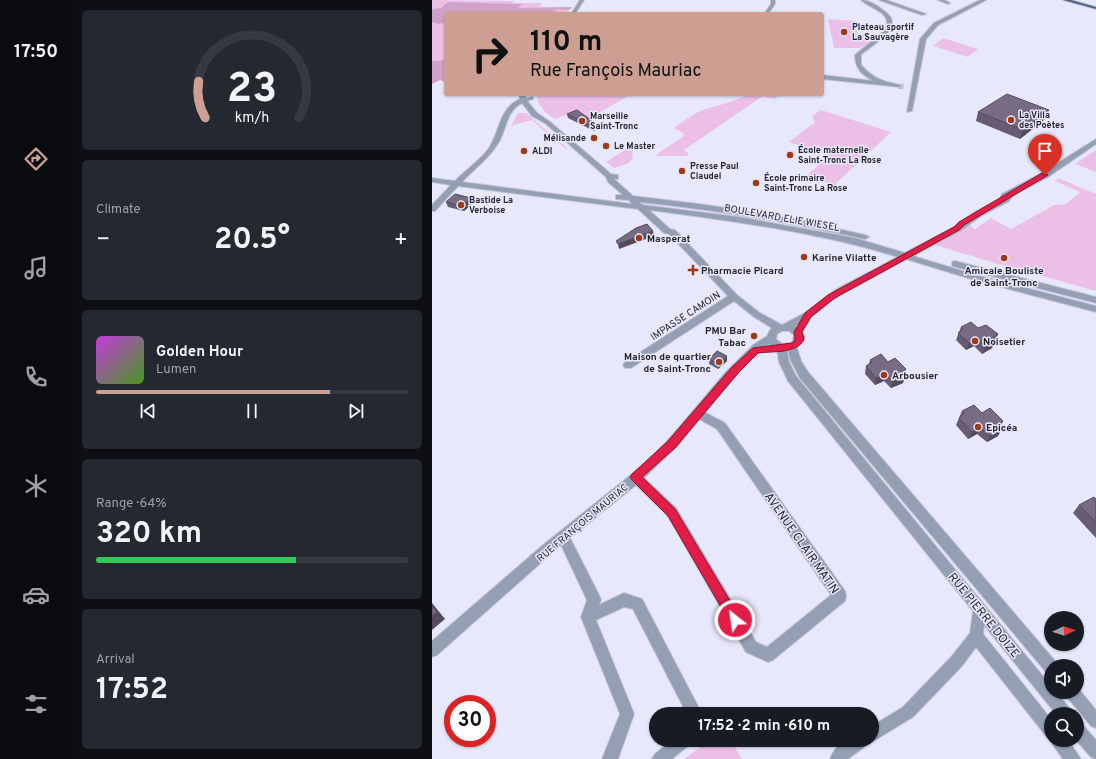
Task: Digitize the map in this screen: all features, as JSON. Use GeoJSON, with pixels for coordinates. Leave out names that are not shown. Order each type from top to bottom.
{"type":"FeatureCollection","features":[{"type":"Feature","properties":{"kind":"main road"},"geometry":{"type":"LineString","coordinates":[[1066,0],[1096,8]]}},
{"type":"Feature","properties":{"kind":"street"},"geometry":{"type":"LineString","coordinates":[[574,12],[582,0]]}},
{"type":"Feature","properties":{"kind":"street"},"geometry":{"type":"LineString","coordinates":[[767,12],[773,4],[773,0]]}},
{"type":"Feature","properties":{"kind":"street"},"geometry":{"type":"LineString","coordinates":[[863,0],[885,13],[890,22],[888,30],[885,34],[858,55],[858,65],[868,76],[886,84]]}},
{"type":"Feature","properties":{"kind":"street"},"geometry":{"type":"LineString","coordinates":[[881,0],[924,14]]}},
{"type":"Feature","properties":{"kind":"street"},"geometry":{"type":"LineString","coordinates":[[892,4],[901,0]]}},
{"type":"Feature","properties":{"kind":"street"},"geometry":{"type":"LineString","coordinates":[[940,0],[948,3]]}},
{"type":"Feature","properties":{"kind":"street"},"geometry":{"type":"LineString","coordinates":[[909,111],[909,88],[923,39],[929,30],[936,24],[984,0]]}},
{"type":"Feature","properties":{"kind":"street"},"geometry":{"type":"LineString","coordinates":[[845,80],[862,71]]}},
{"type":"Feature","properties":{"kind":"street"},"geometry":{"type":"LineString","coordinates":[[824,77],[898,86]]}},
{"type":"Feature","properties":{"kind":"street"},"geometry":{"type":"LineString","coordinates":[[522,97],[531,96],[547,122]]}},
{"type":"Feature","properties":{"kind":"street"},"geometry":{"type":"LineString","coordinates":[[522,97],[528,108],[537,117],[547,122],[610,176],[611,180],[632,199]]}},
{"type":"Feature","properties":{"kind":"street"},"geometry":{"type":"LineString","coordinates":[[432,209],[490,151],[508,124],[522,97]]}},
{"type":"Feature","properties":{"kind":"street","name":"RUE FRANÇOIS MAURIAC"},"geometry":{"type":"LineString","coordinates":[[432,650],[563,536],[635,477],[671,445],[736,369],[760,345],[783,327],[808,315],[838,292],[1006,199],[1010,194],[1066,162],[1096,141]]}},
{"type":"Feature","properties":{"kind":"street"},"geometry":{"type":"LineString","coordinates":[[432,174],[459,181]]}},
{"type":"Feature","properties":{"kind":"street"},"geometry":{"type":"LineString","coordinates":[[610,176],[619,178],[667,231],[672,232],[734,297],[757,315],[798,332]]}},
{"type":"Feature","properties":{"kind":"street"},"geometry":{"type":"LineString","coordinates":[[432,180],[459,181]]}},
{"type":"Feature","properties":{"kind":"street","name":"BOULEVARD ELIE WIESEL"},"geometry":{"type":"LineString","coordinates":[[459,181],[632,199],[651,208],[739,219],[855,241],[1096,300]]}},
{"type":"Feature","properties":{"kind":"street","name":"BOULEVARD ELIE WIESEL"},"geometry":{"type":"LineString","coordinates":[[459,181],[642,203],[707,207],[806,223],[862,236],[974,277],[1096,309]]}},
{"type":"Feature","properties":{"kind":"street"},"geometry":{"type":"LineString","coordinates":[[651,208],[674,228],[672,232]]}},
{"type":"Feature","properties":{"kind":"street","name":"IMPASSE CAMOIN"},"geometry":{"type":"LineString","coordinates":[[628,365],[734,297]]}},
{"type":"Feature","properties":{"kind":"street"},"geometry":{"type":"LineString","coordinates":[[757,315],[760,323],[772,336],[775,345],[784,347]]}},
{"type":"Feature","properties":{"kind":"street","name":"RUE FRANÇOIS MAURIAC"},"geometry":{"type":"LineString","coordinates":[[784,347],[799,340],[798,332],[808,315]]}},
{"type":"Feature","properties":{"kind":"street"},"geometry":{"type":"LineString","coordinates":[[756,350],[784,347]]}},
{"type":"Feature","properties":{"kind":"street","name":"RUE PIERRE DOIZE"},"geometry":{"type":"LineString","coordinates":[[784,347],[796,361],[804,375],[1044,659]]}},
{"type":"Feature","properties":{"kind":"street","name":"RUE PIERRE DOIZE"},"geometry":{"type":"LineString","coordinates":[[784,347],[784,362],[792,378],[1059,707]]}},
{"type":"Feature","properties":{"kind":"street","name":"AVENUE CLAIR MATIN"},"geometry":{"type":"LineString","coordinates":[[635,477],[672,512],[751,647],[768,655],[840,596],[721,426],[698,414]]}},
{"type":"Feature","properties":{"kind":"street"},"geometry":{"type":"LineString","coordinates":[[904,516],[917,507]]}},
{"type":"Feature","properties":{"kind":"street"},"geometry":{"type":"LineString","coordinates":[[563,536],[594,600],[588,617],[627,714],[610,759]]}},
{"type":"Feature","properties":{"kind":"street"},"geometry":{"type":"LineString","coordinates":[[588,617],[624,600],[637,604],[691,707]]}},
{"type":"Feature","properties":{"kind":"street"},"geometry":{"type":"LineString","coordinates":[[879,730],[908,712],[957,661],[976,636],[980,611]]}},
{"type":"Feature","properties":{"kind":"street"},"geometry":{"type":"LineString","coordinates":[[976,636],[1044,722]]}},
{"type":"Feature","properties":{"kind":"street"},"geometry":{"type":"LineString","coordinates":[[1078,699],[1096,721]]}},
{"type":"Feature","properties":{"kind":"street"},"geometry":{"type":"LineString","coordinates":[[1084,737],[1096,752]]}},
{"type":"Feature","properties":{"kind":"street"},"geometry":{"type":"LineString","coordinates":[[660,759],[675,747]]}},
{"type":"Feature","properties":{"kind":"street"},"geometry":{"type":"LineString","coordinates":[[838,759],[851,747]]}},
{"type":"Feature","properties":{"kind":"street"},"geometry":{"type":"LineString","coordinates":[[1064,747],[1073,759]]}},
{"type":"Feature","properties":{"kind":"shaded area"},"geometry":{"type":"Polygon","coordinates":[[[432,0],[516,1],[511,3],[542,3],[540,7],[572,7],[566,12],[444,12],[444,81],[440,80],[432,84],[432,0]]]}},
{"type":"Feature","properties":{"kind":"shaded area"},"geometry":{"type":"Polygon","coordinates":[[[448,2],[523,4],[518,7],[521,8],[572,7],[569,10],[553,9],[557,11],[555,12],[444,12],[444,23],[439,24],[432,22],[432,9],[441,8],[448,2]]]}},
{"type":"Feature","properties":{"kind":"shaded area","name":"Plateau sportif La Sauvagère"},"geometry":{"type":"Polygon","coordinates":[[[828,19],[854,21],[858,35],[879,35],[860,48],[834,48],[828,19]]]}},
{"type":"Feature","properties":{"kind":"shaded area"},"geometry":{"type":"Polygon","coordinates":[[[943,38],[978,49],[968,57],[933,46],[943,38]]]}},
{"type":"Feature","properties":{"kind":"shaded area"},"geometry":{"type":"Polygon","coordinates":[[[444,60],[444,81],[440,80],[432,84],[432,61],[444,60]]]}},
{"type":"Feature","properties":{"kind":"shaded area"},"geometry":{"type":"Polygon","coordinates":[[[536,96],[628,96],[588,119],[576,111],[555,119],[542,109],[536,96]]]}},
{"type":"Feature","properties":{"kind":"shaded area"},"geometry":{"type":"Polygon","coordinates":[[[763,96],[684,150],[689,154],[687,156],[654,156],[684,136],[683,133],[674,128],[690,117],[702,110],[743,97],[763,96]]]}},
{"type":"Feature","properties":{"kind":"shaded area"},"geometry":{"type":"Polygon","coordinates":[[[763,96],[778,96],[774,99],[763,96]]]}},
{"type":"Feature","properties":{"kind":"shaded area"},"geometry":{"type":"Polygon","coordinates":[[[821,110],[891,132],[832,187],[826,182],[806,176],[829,156],[789,142],[815,122],[812,116],[821,110]]]}},
{"type":"Feature","properties":{"kind":"shaded area"},"geometry":{"type":"Polygon","coordinates":[[[518,113],[526,113],[568,149],[566,149],[532,120],[511,126],[518,113]]]}},
{"type":"Feature","properties":{"kind":"shaded area"},"geometry":{"type":"Polygon","coordinates":[[[631,146],[634,148],[632,153],[633,158],[629,163],[614,168],[606,162],[631,146]]]}},
{"type":"Feature","properties":{"kind":"shaded area"},"geometry":{"type":"Polygon","coordinates":[[[1096,150],[1096,172],[1075,164],[1096,150]]]}},
{"type":"Feature","properties":{"kind":"shaded area"},"geometry":{"type":"Polygon","coordinates":[[[1058,178],[1096,194],[1096,291],[935,245],[969,225],[975,229],[991,218],[1011,229],[1054,205],[1066,204],[1080,192],[1055,181],[1058,178]]]}},
{"type":"Feature","properties":{"kind":"shaded area"},"geometry":{"type":"Polygon","coordinates":[[[700,747],[735,747],[742,759],[684,759],[700,747]]]}},
{"type":"Feature","properties":{"kind":"building"},"geometry":{"type":"Polygon","coordinates":[[[1007,94],[1049,110],[1023,130],[978,112],[1007,94]]]}},
{"type":"Feature","properties":{"kind":"building"},"geometry":{"type":"Polygon","coordinates":[[[577,110],[595,123],[593,127],[567,114],[577,110]]]}},
{"type":"Feature","properties":{"kind":"building"},"geometry":{"type":"Polygon","coordinates":[[[455,194],[471,198],[462,206],[446,202],[455,194]]]}},
{"type":"Feature","properties":{"kind":"building"},"geometry":{"type":"Polygon","coordinates":[[[647,224],[653,231],[618,244],[616,241],[636,228],[647,224]]]}},
{"type":"Feature","properties":{"kind":"building"},"geometry":{"type":"Polygon","coordinates":[[[971,322],[978,328],[986,325],[998,334],[993,338],[995,341],[985,346],[977,339],[969,343],[958,333],[963,329],[961,327],[971,322]]]}},
{"type":"Feature","properties":{"kind":"building"},"geometry":{"type":"Polygon","coordinates":[[[717,351],[727,356],[718,364],[709,359],[717,351]]]}},
{"type":"Feature","properties":{"kind":"building"},"geometry":{"type":"Polygon","coordinates":[[[881,354],[888,362],[895,358],[906,369],[902,373],[905,376],[893,381],[886,374],[876,378],[866,366],[872,362],[870,360],[881,354]]]}},
{"type":"Feature","properties":{"kind":"building","name":"Epicéa"},"geometry":{"type":"Polygon","coordinates":[[[974,405],[982,413],[990,408],[1003,421],[998,426],[1002,429],[990,436],[981,427],[972,432],[959,418],[964,413],[962,411],[974,405]]]}},
{"type":"Feature","properties":{"kind":"building"},"geometry":{"type":"Polygon","coordinates":[[[1094,497],[1096,499],[1096,522],[1079,505],[1094,497]]]}},
{"type":"Feature","properties":{"kind":"building"},"geometry":{"type":"Polygon","coordinates":[[[432,606],[437,612],[432,616],[432,606]]]}},
{"type":"Feature","properties":{"kind":"tunnel"},"geometry":{"type":"LineString","coordinates":[[898,86],[906,87]]}},
{"type":"Feature","properties":{"kind":"place","name":"Plateau sportif La Sauvagère"},"geometry":{"type":"Point","coordinates":[844,32]}},
{"type":"Feature","properties":{"kind":"place","name":"La Villa des Poètes"},"geometry":{"type":"Point","coordinates":[1011,120]}},
{"type":"Feature","properties":{"kind":"place","name":"Marseille Saint-Tronc"},"geometry":{"type":"Point","coordinates":[582,121]}},
{"type":"Feature","properties":{"kind":"place","name":"Mélisande"},"geometry":{"type":"Point","coordinates":[594,138]}},
{"type":"Feature","properties":{"kind":"place","name":"Le Master"},"geometry":{"type":"Point","coordinates":[606,146]}},
{"type":"Feature","properties":{"kind":"place","name":"ALDI"},"geometry":{"type":"Point","coordinates":[524,151]}},
{"type":"Feature","properties":{"kind":"place","name":"École maternelle Saint-Tronc La Rose"},"geometry":{"type":"Point","coordinates":[790,155]}},
{"type":"Feature","properties":{"kind":"place","name":"Presse Paul Claudel"},"geometry":{"type":"Point","coordinates":[682,171]}},
{"type":"Feature","properties":{"kind":"place","name":"École primaire Saint-Tronc La Rose"},"geometry":{"type":"Point","coordinates":[756,183]}},
{"type":"Feature","properties":{"kind":"place","name":"Bastide La Verboise"},"geometry":{"type":"Point","coordinates":[461,205]}},
{"type":"Feature","properties":{"kind":"place","name":"Masperat"},"geometry":{"type":"Point","coordinates":[639,238]}},
{"type":"Feature","properties":{"kind":"place","name":"Karine Vilatte"},"geometry":{"type":"Point","coordinates":[804,257]}},
{"type":"Feature","properties":{"kind":"place","name":"Amicale Bouliste de Saint-Tronc"},"geometry":{"type":"Point","coordinates":[1004,258]}},
{"type":"Feature","properties":{"kind":"place","name":"Pharmacie Picard"},"geometry":{"type":"Point","coordinates":[693,270]}},
{"type":"Feature","properties":{"kind":"place","name":"PMU Bar Tabac"},"geometry":{"type":"Point","coordinates":[754,336]}},
{"type":"Feature","properties":{"kind":"place","name":"Noisetier"},"geometry":{"type":"Point","coordinates":[975,341]}},
{"type":"Feature","properties":{"kind":"place","name":"Maison de quartier de Saint-Tronc"},"geometry":{"type":"Point","coordinates":[719,362]}},
{"type":"Feature","properties":{"kind":"place","name":"Arbousier"},"geometry":{"type":"Point","coordinates":[884,375]}},
{"type":"Feature","properties":{"kind":"place","name":"Epicéa"},"geometry":{"type":"Point","coordinates":[978,427]}},
{"type":"Feature","properties":{"kind":"route"},"geometry":{"type":"LineString","coordinates":[[735,620],[672,512],[635,477],[661,456],[690,424],[723,383],[748,356],[756,350],[792,347],[798,343],[800,337],[798,332],[808,315],[830,297],[946,233],[957,229],[978,214],[1006,199],[1010,194],[1045,175]]}}]}
